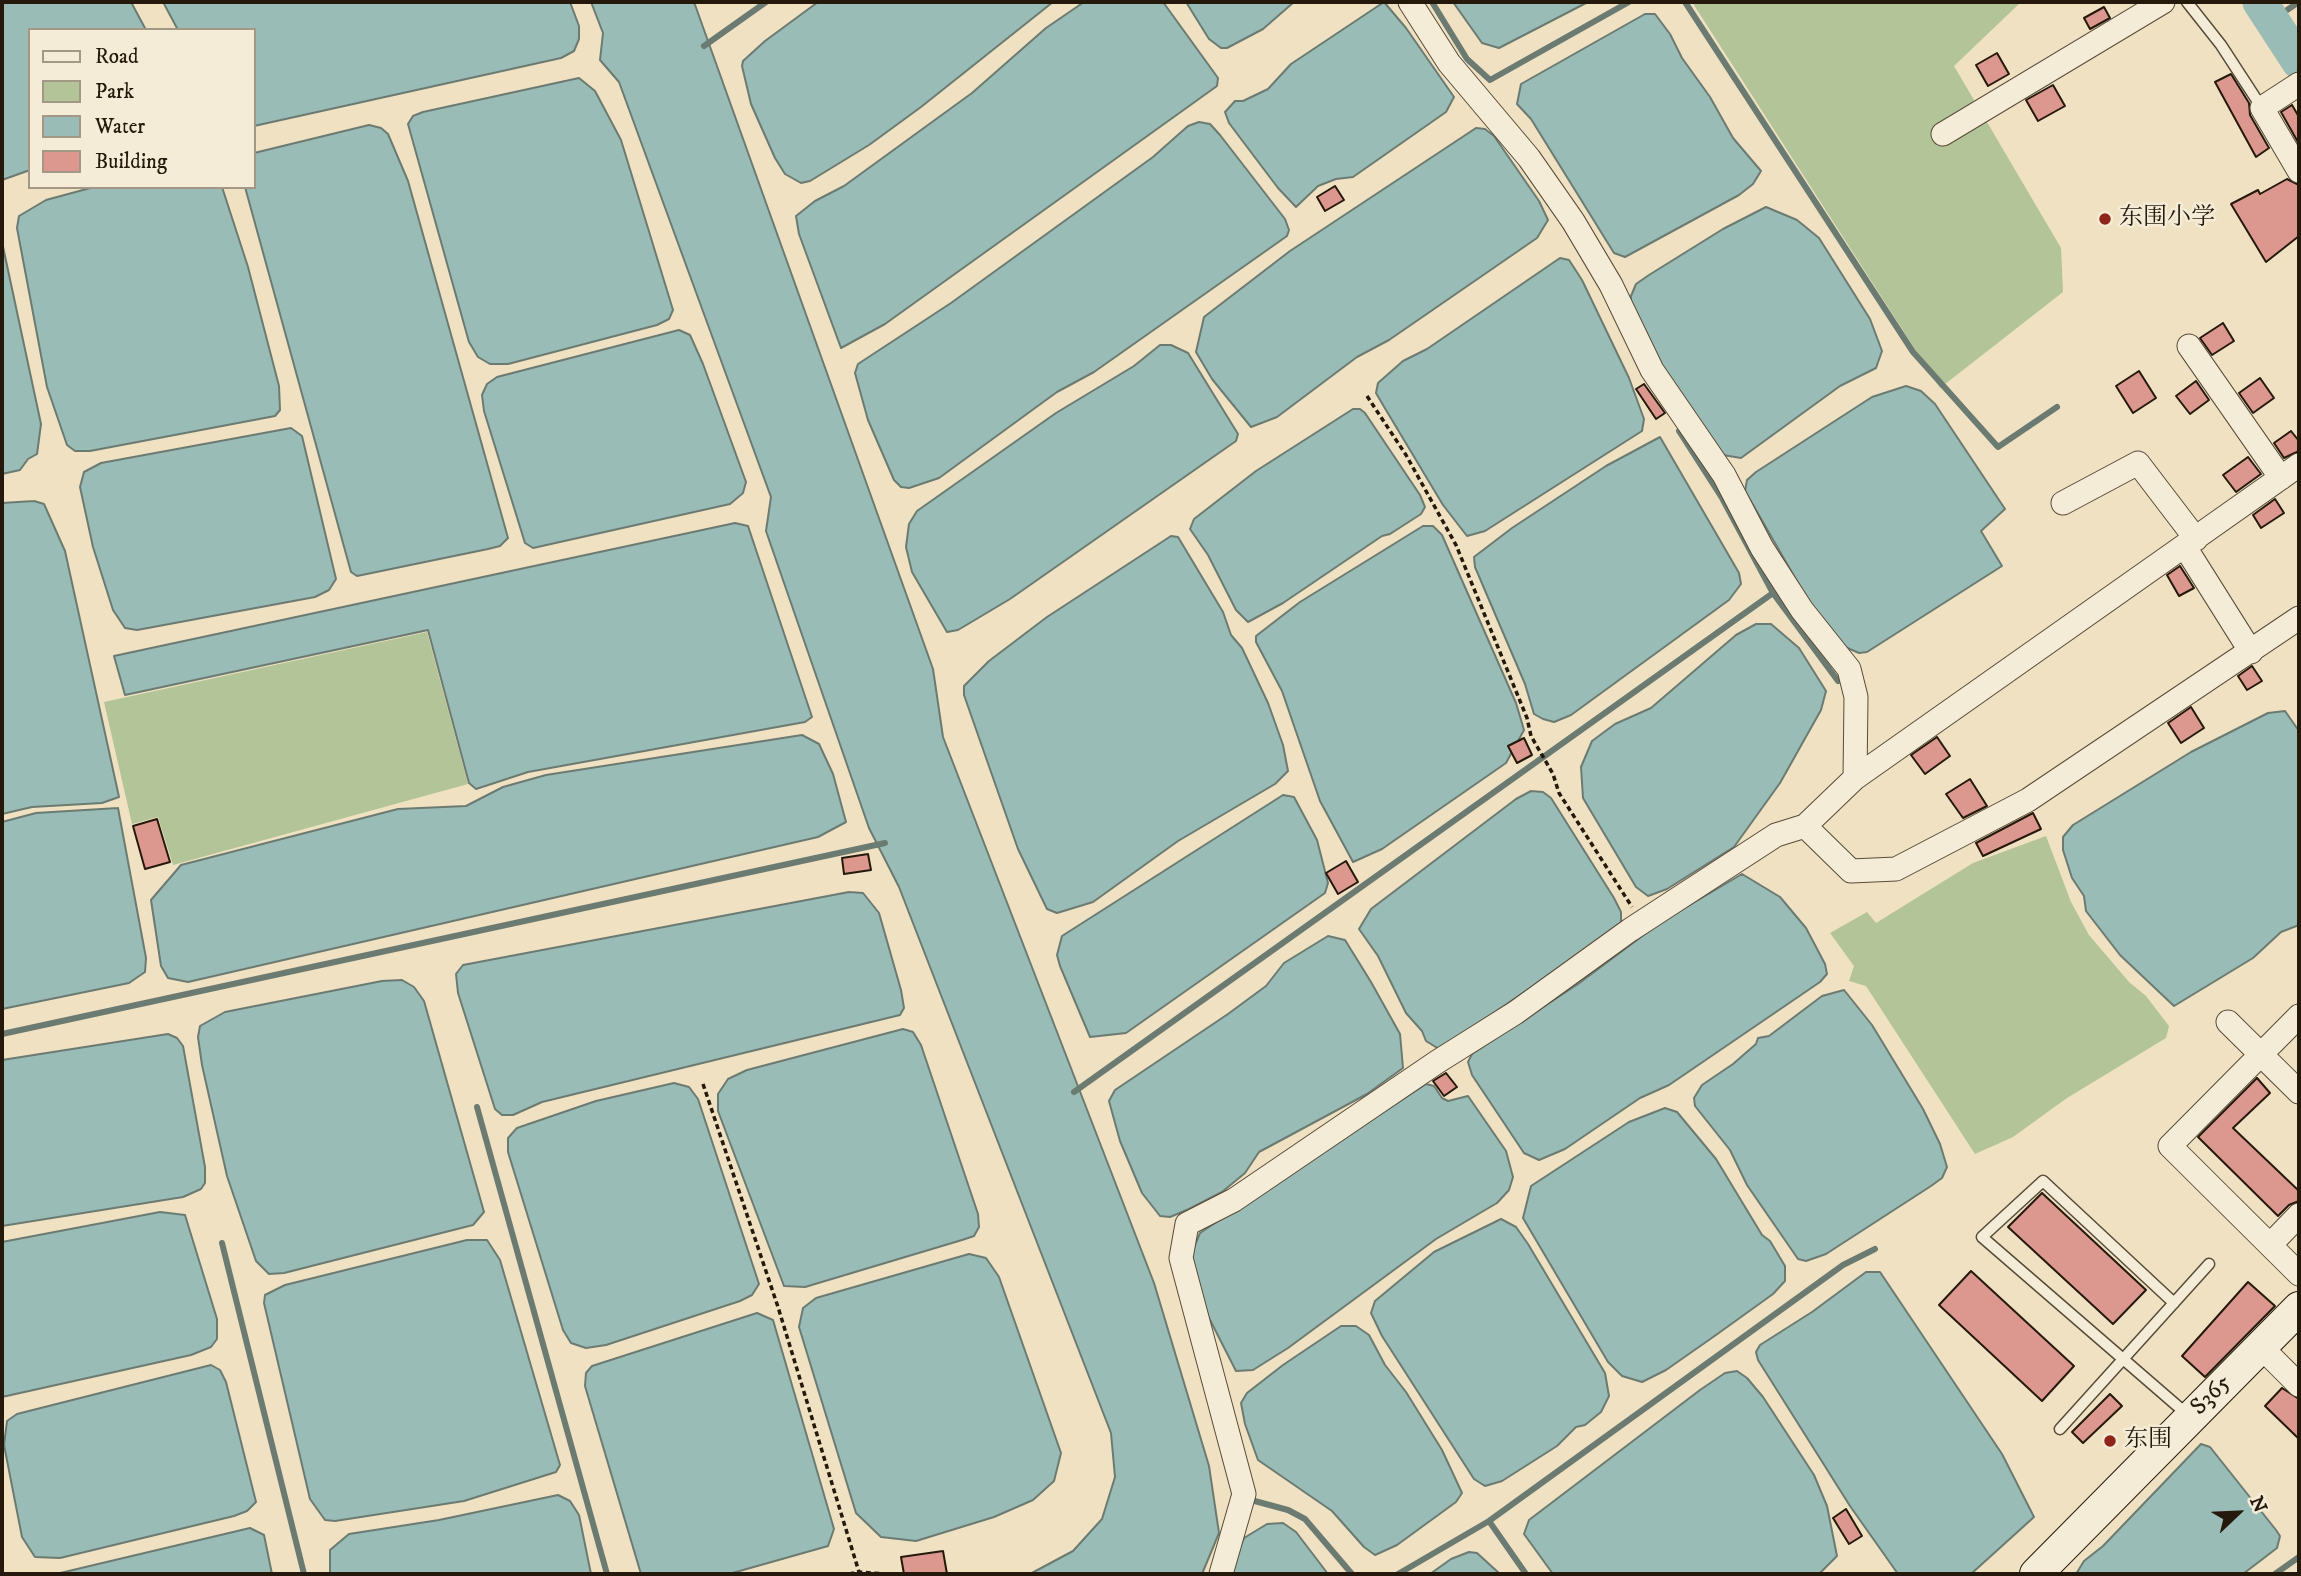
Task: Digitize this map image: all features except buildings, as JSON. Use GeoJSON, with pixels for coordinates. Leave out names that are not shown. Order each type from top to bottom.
{"type":"FeatureCollection","features":[{"type":"Feature","properties":{"kind":"street"},"geometry":{"type":"LineString","coordinates":[[1410,2],[1449,63],[1530,158],[1573,221],[1611,285],[1652,370],[1724,475],[1762,548],[1802,610],[1849,668],[1856,697],[1855,778]]}},
{"type":"Feature","properties":{"kind":"street"},"geometry":{"type":"LineString","coordinates":[[1943,134],[2163,2]]}},
{"type":"Feature","properties":{"kind":"street"},"geometry":{"type":"LineString","coordinates":[[2299,84],[2266,106],[2299,171]]}},
{"type":"Feature","properties":{"kind":"street"},"geometry":{"type":"LineString","coordinates":[[1220,1574],[1244,1494],[1181,1258],[1187,1224],[1234,1200],[1776,835],[1805,826],[1855,778],[2290,472],[2189,346]]}},
{"type":"Feature","properties":{"kind":"street"},"geometry":{"type":"LineString","coordinates":[[2063,503],[2138,463],[2191,542],[2250,652]]}},
{"type":"Feature","properties":{"kind":"street"},"geometry":{"type":"LineString","coordinates":[[1805,826],[1851,872],[1896,869],[2028,800],[2299,618]]}},
{"type":"Feature","properties":{"kind":"street"},"geometry":{"type":"LineString","coordinates":[[2299,1017],[2170,1146],[2299,1274]]}},
{"type":"Feature","properties":{"kind":"street"},"geometry":{"type":"LineString","coordinates":[[2228,1022],[2299,1092]]}},
{"type":"Feature","properties":{"kind":"street"},"geometry":{"type":"LineString","coordinates":[[2270,1245],[2299,1215]]}},
{"type":"Feature","properties":{"kind":"street","name":"S365"},"geometry":{"type":"LineString","coordinates":[[2036,1574],[2299,1308]]}},
{"type":"Feature","properties":{"kind":"street"},"geometry":{"type":"LineString","coordinates":[[2260,1347],[2299,1385]]}},
{"type":"Feature","properties":{"kind":"lane"},"geometry":{"type":"LineString","coordinates":[[2187,2],[2266,106]]}},
{"type":"Feature","properties":{"kind":"lane"},"geometry":{"type":"LineString","coordinates":[[2174,1303],[2043,1181],[1982,1237],[2191,1418]]}},
{"type":"Feature","properties":{"kind":"lane"},"geometry":{"type":"LineString","coordinates":[[2060,1429],[2209,1264]]}},
{"type":"Feature","properties":{"kind":"path"},"geometry":{"type":"LineString","coordinates":[[1367,396],[1406,455],[1456,545],[1527,718],[1531,736],[1553,774],[1559,793],[1643,923]]}},
{"type":"Feature","properties":{"kind":"path"},"geometry":{"type":"LineString","coordinates":[[703,1084],[778,1307],[859,1572]]}},
{"type":"Feature","properties":{"kind":"path"},"geometry":{"type":"LineString","coordinates":[[849,1574],[885,1574]]}},
{"type":"Feature","properties":{"kind":"green space"},"geometry":{"type":"Polygon","coordinates":[[[1692,2],[2021,2],[1954,66],[2061,248],[2063,292],[1940,388],[1692,2]]]}},
{"type":"Feature","properties":{"kind":"green space"},"geometry":{"type":"Polygon","coordinates":[[[427,632],[468,784],[173,865],[158,817],[132,824],[104,702],[427,632]]]}},
{"type":"Feature","properties":{"kind":"green space"},"geometry":{"type":"Polygon","coordinates":[[[2046,836],[2071,902],[2089,935],[2129,982],[2146,996],[2169,1026],[2166,1038],[2067,1098],[2013,1137],[1975,1154],[1866,986],[1849,981],[1854,966],[1830,933],[1867,912],[1876,923],[1973,863],[2046,836]]]}},
{"type":"Feature","properties":{"kind":"water"},"geometry":{"type":"Polygon","coordinates":[[[2,2],[131,2],[145,28],[28,28],[28,171],[2,180],[2,2]]]}},
{"type":"Feature","properties":{"kind":"water"},"geometry":{"type":"Polygon","coordinates":[[[163,2],[570,2],[579,26],[579,39],[574,51],[561,58],[256,126],[256,28],[177,28],[163,2]]]}},
{"type":"Feature","properties":{"kind":"water"},"geometry":{"type":"Polygon","coordinates":[[[591,2],[694,2],[933,669],[943,737],[1154,1283],[1209,1466],[1219,1533],[1202,1574],[1030,1574],[1073,1551],[1102,1519],[1115,1477],[1111,1433],[899,887],[869,828],[766,531],[771,497],[619,82],[600,60],[603,33],[591,2]]]}},
{"type":"Feature","properties":{"kind":"water"},"geometry":{"type":"Polygon","coordinates":[[[818,2],[1053,2],[869,145],[810,181],[801,183],[785,174],[775,158],[751,104],[742,66],[743,61],[765,41],[818,2]]]}},
{"type":"Feature","properties":{"kind":"water"},"geometry":{"type":"Polygon","coordinates":[[[1084,2],[1163,2],[1218,78],[1217,86],[885,324],[841,348],[799,234],[796,216],[815,201],[844,186],[972,93],[1046,28],[1084,2]]]}},
{"type":"Feature","properties":{"kind":"water"},"geometry":{"type":"Polygon","coordinates":[[[1186,2],[1294,2],[1263,29],[1227,48],[1221,48],[1209,39],[1186,2]]]}},
{"type":"Feature","properties":{"kind":"water"},"geometry":{"type":"Polygon","coordinates":[[[1384,2],[1406,28],[1454,97],[1446,112],[1353,177],[1336,179],[1318,186],[1296,207],[1278,188],[1229,123],[1225,112],[1235,101],[1243,101],[1268,89],[1291,64],[1384,2]]]}},
{"type":"Feature","properties":{"kind":"water"},"geometry":{"type":"Polygon","coordinates":[[[1453,2],[1588,2],[1499,48],[1482,43],[1453,2]]]}},
{"type":"Feature","properties":{"kind":"water"},"geometry":{"type":"Polygon","coordinates":[[[1645,14],[1655,14],[1670,34],[1682,58],[1710,97],[1733,138],[1761,171],[1753,184],[1739,195],[1625,257],[1614,253],[1531,119],[1517,104],[1521,84],[1645,14]]]}},
{"type":"Feature","properties":{"kind":"water"},"geometry":{"type":"Polygon","coordinates":[[[579,78],[595,91],[621,140],[673,310],[669,319],[657,325],[508,364],[490,364],[478,357],[469,342],[408,124],[413,116],[423,112],[579,78]]]}},
{"type":"Feature","properties":{"kind":"water"},"geometry":{"type":"Polygon","coordinates":[[[1199,122],[1210,124],[1220,135],[1285,219],[1289,230],[1287,236],[1094,372],[1057,392],[939,478],[909,488],[901,487],[894,480],[868,420],[855,373],[858,364],[951,303],[1153,157],[1188,126],[1199,122]]]}},
{"type":"Feature","properties":{"kind":"water"},"geometry":{"type":"Polygon","coordinates":[[[369,125],[381,128],[388,134],[408,181],[508,538],[500,546],[357,576],[351,572],[246,189],[256,189],[256,153],[369,125]]]}},
{"type":"Feature","properties":{"kind":"water"},"geometry":{"type":"Polygon","coordinates":[[[1476,128],[1485,129],[1494,136],[1539,201],[1548,220],[1537,238],[1389,340],[1357,357],[1277,417],[1251,427],[1212,379],[1196,352],[1204,317],[1290,251],[1476,128]]]}},
{"type":"Feature","properties":{"kind":"water"},"geometry":{"type":"Polygon","coordinates":[[[87,189],[223,189],[248,267],[279,386],[280,410],[275,416],[90,451],[75,451],[67,445],[47,387],[17,228],[19,216],[46,200],[87,189]]]}},
{"type":"Feature","properties":{"kind":"water"},"geometry":{"type":"Polygon","coordinates":[[[1766,207],[1797,220],[1819,238],[1870,319],[1882,351],[1876,368],[1840,386],[1741,458],[1723,455],[1666,374],[1630,307],[1631,296],[1636,284],[1649,275],[1723,229],[1766,207]]]}},
{"type":"Feature","properties":{"kind":"water"},"geometry":{"type":"Polygon","coordinates":[[[2,242],[41,424],[37,454],[28,459],[20,470],[2,474],[2,242]]]}},
{"type":"Feature","properties":{"kind":"water"},"geometry":{"type":"Polygon","coordinates":[[[1560,258],[1569,260],[1582,280],[1629,378],[1644,419],[1642,431],[1485,531],[1467,536],[1443,505],[1376,393],[1378,383],[1403,361],[1427,349],[1560,258]]]}},
{"type":"Feature","properties":{"kind":"water"},"geometry":{"type":"Polygon","coordinates":[[[679,330],[690,335],[703,364],[746,482],[743,493],[730,504],[533,548],[525,543],[484,411],[482,395],[487,384],[497,377],[679,330]]]}},
{"type":"Feature","properties":{"kind":"water"},"geometry":{"type":"Polygon","coordinates":[[[1160,345],[1171,345],[1188,353],[1238,434],[1236,441],[1010,599],[958,630],[947,632],[912,572],[906,547],[909,524],[917,511],[1056,413],[1134,366],[1160,345]]]}},
{"type":"Feature","properties":{"kind":"water"},"geometry":{"type":"Polygon","coordinates":[[[1906,386],[1921,391],[1935,404],[2005,509],[1981,531],[2002,566],[1867,652],[1859,653],[1843,646],[1813,609],[1745,491],[1747,480],[1756,472],[1872,397],[1906,386]]]}},
{"type":"Feature","properties":{"kind":"water"},"geometry":{"type":"Polygon","coordinates":[[[1353,409],[1360,409],[1365,413],[1420,495],[1425,507],[1421,514],[1390,534],[1382,536],[1283,603],[1248,622],[1236,610],[1208,555],[1190,529],[1194,519],[1256,471],[1353,409]]]}},
{"type":"Feature","properties":{"kind":"water"},"geometry":{"type":"Polygon","coordinates":[[[291,428],[302,436],[336,579],[329,590],[315,597],[137,630],[125,628],[113,610],[93,547],[80,487],[84,472],[101,463],[291,428]]]}},
{"type":"Feature","properties":{"kind":"water"},"geometry":{"type":"Polygon","coordinates":[[[1660,437],[1739,573],[1741,584],[1729,600],[1571,715],[1554,722],[1543,719],[1534,714],[1525,684],[1475,567],[1474,557],[1512,528],[1606,466],[1660,437]]]}},
{"type":"Feature","properties":{"kind":"water"},"geometry":{"type":"Polygon","coordinates":[[[34,501],[44,504],[65,551],[119,797],[102,803],[32,807],[2,814],[2,503],[34,501]]]}},
{"type":"Feature","properties":{"kind":"water"},"geometry":{"type":"Polygon","coordinates":[[[735,523],[748,526],[812,717],[805,722],[528,772],[476,789],[469,783],[428,630],[125,695],[114,656],[735,523]]]}},
{"type":"Feature","properties":{"kind":"water"},"geometry":{"type":"Polygon","coordinates":[[[1423,526],[1433,526],[1442,535],[1516,703],[1524,730],[1506,763],[1382,849],[1353,862],[1320,801],[1282,691],[1256,642],[1256,636],[1300,602],[1423,526]]]}},
{"type":"Feature","properties":{"kind":"water"},"geometry":{"type":"Polygon","coordinates":[[[1171,536],[1178,537],[1223,612],[1231,635],[1242,648],[1268,703],[1283,745],[1288,771],[1275,784],[1178,841],[1093,902],[1057,913],[1047,909],[1018,849],[964,695],[964,686],[989,661],[1047,617],[1171,536]]]}},
{"type":"Feature","properties":{"kind":"water"},"geometry":{"type":"Polygon","coordinates":[[[1756,624],[1771,624],[1799,648],[1826,691],[1821,710],[1780,783],[1734,847],[1667,889],[1648,896],[1636,887],[1583,798],[1581,767],[1592,741],[1615,724],[1651,708],[1736,635],[1756,624]]]}},
{"type":"Feature","properties":{"kind":"water"},"geometry":{"type":"Polygon","coordinates":[[[2285,711],[2299,731],[2299,925],[2281,932],[2253,958],[2174,1006],[2120,955],[2086,911],[2084,896],[2072,878],[2063,850],[2063,837],[2073,825],[2191,752],[2268,713],[2285,711]]]}},
{"type":"Feature","properties":{"kind":"water"},"geometry":{"type":"Polygon","coordinates":[[[802,735],[819,744],[833,774],[846,822],[818,837],[188,982],[168,978],[161,966],[151,900],[181,865],[398,809],[466,806],[503,787],[546,775],[802,735]]]}},
{"type":"Feature","properties":{"kind":"water"},"geometry":{"type":"Polygon","coordinates":[[[1531,791],[1543,792],[1551,798],[1614,898],[1621,912],[1621,922],[1615,931],[1439,1049],[1426,1041],[1422,1031],[1406,1013],[1378,956],[1359,929],[1371,909],[1516,799],[1531,791]]]}},
{"type":"Feature","properties":{"kind":"water"},"geometry":{"type":"Polygon","coordinates":[[[1283,795],[1294,797],[1317,840],[1328,883],[1325,893],[1126,1033],[1090,1037],[1060,966],[1057,955],[1062,936],[1283,795]]]}},
{"type":"Feature","properties":{"kind":"water"},"geometry":{"type":"Polygon","coordinates":[[[118,808],[146,958],[145,972],[129,983],[2,1009],[2,822],[36,813],[118,808]]]}},
{"type":"Feature","properties":{"kind":"water"},"geometry":{"type":"Polygon","coordinates":[[[1742,874],[1780,897],[1806,928],[1825,964],[1827,974],[1820,982],[1669,1085],[1640,1098],[1565,1149],[1539,1160],[1524,1153],[1472,1075],[1468,1062],[1472,1054],[1578,984],[1661,922],[1742,874]]]}},
{"type":"Feature","properties":{"kind":"water"},"geometry":{"type":"Polygon","coordinates":[[[849,892],[863,893],[879,913],[901,990],[904,1008],[900,1015],[542,1102],[513,1115],[502,1115],[495,1109],[458,993],[456,974],[463,965],[849,892]]]}},
{"type":"Feature","properties":{"kind":"water"},"geometry":{"type":"Polygon","coordinates":[[[1328,936],[1345,940],[1371,982],[1400,1034],[1403,1068],[1367,1094],[1259,1152],[1245,1173],[1222,1192],[1170,1217],[1160,1216],[1142,1193],[1120,1141],[1109,1101],[1115,1090],[1228,1014],[1266,986],[1284,963],[1328,936]]]}},
{"type":"Feature","properties":{"kind":"water"},"geometry":{"type":"Polygon","coordinates":[[[402,980],[414,987],[424,1001],[484,1212],[473,1225],[284,1273],[269,1274],[256,1261],[227,1176],[202,1065],[198,1037],[200,1026],[225,1012],[382,981],[402,980]]]}},
{"type":"Feature","properties":{"kind":"water"},"geometry":{"type":"Polygon","coordinates":[[[1844,990],[1872,1025],[1923,1109],[1940,1144],[1947,1167],[1942,1178],[1931,1186],[1826,1254],[1806,1261],[1798,1259],[1747,1185],[1730,1150],[1695,1106],[1694,1098],[1702,1085],[1733,1064],[1756,1044],[1758,1038],[1769,1036],[1822,996],[1844,990]]]}},
{"type":"Feature","properties":{"kind":"water"},"geometry":{"type":"Polygon","coordinates":[[[903,1029],[913,1032],[921,1045],[978,1214],[979,1227],[974,1236],[962,1240],[805,1287],[784,1286],[718,1111],[718,1094],[728,1079],[747,1070],[903,1029]]]}},
{"type":"Feature","properties":{"kind":"water"},"geometry":{"type":"Polygon","coordinates":[[[168,1034],[177,1038],[183,1046],[205,1167],[205,1183],[201,1189],[183,1197],[2,1226],[2,1060],[168,1034]]]}},
{"type":"Feature","properties":{"kind":"water"},"geometry":{"type":"Polygon","coordinates":[[[674,1083],[689,1087],[698,1099],[759,1284],[752,1295],[740,1301],[606,1345],[586,1348],[571,1343],[563,1330],[508,1152],[508,1138],[517,1128],[596,1101],[674,1083]]]}},
{"type":"Feature","properties":{"kind":"water"},"geometry":{"type":"Polygon","coordinates":[[[1426,1084],[1434,1086],[1442,1098],[1448,1101],[1468,1096],[1506,1151],[1513,1177],[1509,1190],[1497,1203],[1436,1239],[1288,1348],[1253,1370],[1236,1371],[1208,1316],[1196,1278],[1192,1252],[1200,1233],[1426,1084]]]}},
{"type":"Feature","properties":{"kind":"water"},"geometry":{"type":"Polygon","coordinates":[[[1665,1108],[1677,1112],[1716,1159],[1762,1235],[1770,1241],[1785,1266],[1785,1281],[1773,1294],[1716,1335],[1666,1370],[1642,1382],[1622,1376],[1608,1362],[1523,1218],[1531,1186],[1629,1122],[1665,1108]]]}},
{"type":"Feature","properties":{"kind":"water"},"geometry":{"type":"Polygon","coordinates":[[[160,1212],[185,1215],[217,1319],[217,1339],[211,1347],[191,1355],[2,1397],[2,1242],[160,1212]]]}},
{"type":"Feature","properties":{"kind":"water"},"geometry":{"type":"Polygon","coordinates":[[[1501,1219],[1516,1227],[1528,1244],[1605,1373],[1609,1396],[1601,1412],[1585,1425],[1576,1427],[1557,1446],[1502,1481],[1485,1486],[1474,1479],[1382,1336],[1371,1313],[1375,1301],[1434,1252],[1501,1219]]]}},
{"type":"Feature","properties":{"kind":"water"},"geometry":{"type":"Polygon","coordinates":[[[467,1240],[487,1240],[500,1260],[560,1465],[556,1472],[464,1501],[335,1521],[325,1520],[310,1499],[264,1303],[265,1295],[285,1285],[467,1240]]]}},
{"type":"Feature","properties":{"kind":"water"},"geometry":{"type":"Polygon","coordinates":[[[969,1254],[986,1258],[999,1277],[1061,1453],[1054,1481],[1033,1500],[994,1517],[916,1541],[881,1537],[856,1513],[799,1327],[803,1308],[816,1298],[969,1254]]]}},
{"type":"Feature","properties":{"kind":"water"},"geometry":{"type":"Polygon","coordinates":[[[1866,1272],[1880,1272],[2002,1454],[2034,1517],[1971,1574],[1898,1574],[1850,1506],[1758,1360],[1756,1352],[1760,1345],[1812,1312],[1866,1272]]]}},
{"type":"Feature","properties":{"kind":"water"},"geometry":{"type":"Polygon","coordinates":[[[757,1313],[773,1320],[834,1529],[828,1546],[729,1574],[641,1574],[585,1386],[586,1373],[592,1366],[757,1313]]]}},
{"type":"Feature","properties":{"kind":"water"},"geometry":{"type":"Polygon","coordinates":[[[1341,1326],[1356,1326],[1369,1335],[1385,1365],[1406,1392],[1442,1450],[1462,1493],[1456,1502],[1397,1545],[1375,1555],[1364,1547],[1332,1511],[1258,1460],[1245,1424],[1241,1403],[1247,1393],[1283,1365],[1341,1326]]]}},
{"type":"Feature","properties":{"kind":"water"},"geometry":{"type":"Polygon","coordinates":[[[211,1365],[220,1370],[226,1382],[256,1502],[247,1511],[234,1516],[60,1558],[35,1557],[22,1537],[4,1445],[7,1421],[17,1414],[211,1365]]]}},
{"type":"Feature","properties":{"kind":"water"},"geometry":{"type":"Polygon","coordinates":[[[1737,1371],[1747,1378],[1763,1397],[1814,1475],[1827,1506],[1837,1556],[1819,1574],[1553,1574],[1524,1534],[1529,1520],[1700,1390],[1725,1373],[1737,1371]]]}},
{"type":"Feature","properties":{"kind":"water"},"geometry":{"type":"Polygon","coordinates":[[[2201,1444],[2210,1447],[2276,1530],[2280,1536],[2277,1548],[2243,1574],[2076,1574],[2084,1561],[2103,1546],[2201,1444]]]}},
{"type":"Feature","properties":{"kind":"water"},"geometry":{"type":"Polygon","coordinates":[[[558,1495],[570,1501],[579,1515],[591,1574],[330,1574],[330,1550],[349,1534],[439,1520],[558,1495]]]}},
{"type":"Feature","properties":{"kind":"water"},"geometry":{"type":"Polygon","coordinates":[[[1283,1523],[1296,1532],[1328,1574],[1231,1574],[1231,1567],[1244,1538],[1267,1524],[1283,1523]]]}},
{"type":"Feature","properties":{"kind":"water"},"geometry":{"type":"Polygon","coordinates":[[[250,1528],[264,1535],[272,1574],[56,1574],[250,1528]]]}},
{"type":"Feature","properties":{"kind":"water"},"geometry":{"type":"Polygon","coordinates":[[[1469,1552],[1477,1553],[1500,1574],[1430,1574],[1451,1559],[1469,1552]]]}},
{"type":"Feature","properties":{"kind":"waterway"},"geometry":{"type":"LineString","coordinates":[[704,46],[766,2]]}},
{"type":"Feature","properties":{"kind":"waterway"},"geometry":{"type":"LineString","coordinates":[[1432,2],[1467,59],[1490,80],[1629,2]]}},
{"type":"Feature","properties":{"kind":"waterway"},"geometry":{"type":"LineString","coordinates":[[1685,2],[1913,352],[1998,447],[2057,407]]}},
{"type":"Feature","properties":{"kind":"waterway"},"geometry":{"type":"LineString","coordinates":[[2260,2],[2299,62]]}},
{"type":"Feature","properties":{"kind":"waterway"},"geometry":{"type":"LineString","coordinates":[[2272,20],[2299,2]]}},
{"type":"Feature","properties":{"kind":"waterway"},"geometry":{"type":"LineString","coordinates":[[1679,431],[1722,498],[1773,593],[1838,681]]}},
{"type":"Feature","properties":{"kind":"waterway"},"geometry":{"type":"LineString","coordinates":[[1074,1092],[1773,593]]}},
{"type":"Feature","properties":{"kind":"waterway"},"geometry":{"type":"LineString","coordinates":[[2,1034],[885,843]]}},
{"type":"Feature","properties":{"kind":"waterway"},"geometry":{"type":"LineString","coordinates":[[477,1107],[607,1574]]}},
{"type":"Feature","properties":{"kind":"waterway"},"geometry":{"type":"LineString","coordinates":[[222,1243],[304,1574]]}},
{"type":"Feature","properties":{"kind":"waterway"},"geometry":{"type":"LineString","coordinates":[[1489,1521],[1843,1265],[1875,1249]]}},
{"type":"Feature","properties":{"kind":"waterway"},"geometry":{"type":"LineString","coordinates":[[1251,1500],[1288,1510],[1305,1519],[1352,1574]]}},
{"type":"Feature","properties":{"kind":"waterway"},"geometry":{"type":"LineString","coordinates":[[1398,1574],[1489,1521],[1526,1574]]}},
{"type":"Feature","properties":{"kind":"waterway"},"geometry":{"type":"LineString","coordinates":[[2275,1574],[2299,1557]]}},
{"type":"Feature","properties":{"kind":"place","name":"东围小学"},"geometry":{"type":"Point","coordinates":[2105,219]}},
{"type":"Feature","properties":{"kind":"place","name":"东围"},"geometry":{"type":"Point","coordinates":[2110,1441]}}]}
